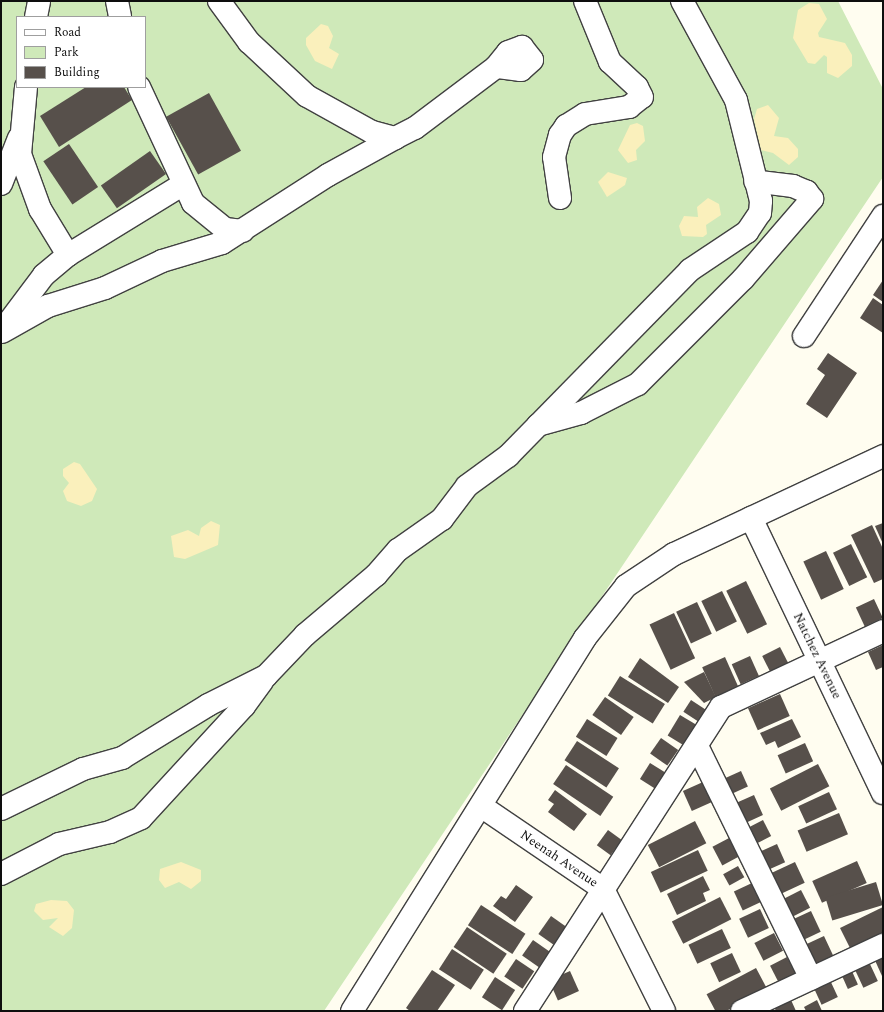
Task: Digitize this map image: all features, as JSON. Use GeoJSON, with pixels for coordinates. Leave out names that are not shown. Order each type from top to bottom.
{"type":"FeatureCollection","features":[{"type":"Feature","properties":{"kind":"street"},"geometry":{"type":"LineString","coordinates":[[36,16],[39,1]]}},
{"type":"Feature","properties":{"kind":"street"},"geometry":{"type":"LineString","coordinates":[[117,1],[120,16]]}},
{"type":"Feature","properties":{"kind":"street"},"geometry":{"type":"LineString","coordinates":[[219,1],[249,42],[307,96],[372,132],[395,138]]}},
{"type":"Feature","properties":{"kind":"street"},"geometry":{"type":"LineString","coordinates":[[560,198],[554,157],[560,135],[566,126],[585,114],[629,107],[642,98],[637,87],[610,62],[585,1]]}},
{"type":"Feature","properties":{"kind":"street"},"geometry":{"type":"LineString","coordinates":[[1,874],[59,844],[110,832],[141,818],[244,706],[266,676],[305,636],[376,575],[398,550],[442,519],[467,486],[508,456],[690,270],[747,232],[760,213],[760,190],[755,181],[736,100],[682,1]]}},
{"type":"Feature","properties":{"kind":"street"},"geometry":{"type":"LineString","coordinates":[[2,333],[30,314],[105,288],[162,261],[222,243],[243,231],[328,175],[415,128],[496,67]]}},
{"type":"Feature","properties":{"kind":"street"},"geometry":{"type":"LineString","coordinates":[[26,88],[20,137],[20,154],[40,209],[68,255]]}},
{"type":"Feature","properties":{"kind":"street"},"geometry":{"type":"LineString","coordinates":[[139,88],[182,185],[192,204],[216,224],[243,231]]}},
{"type":"Feature","properties":{"kind":"street"},"geometry":{"type":"LineString","coordinates":[[1,184],[20,137]]}},
{"type":"Feature","properties":{"kind":"street"},"geometry":{"type":"LineString","coordinates":[[538,425],[581,413],[638,384],[743,280],[812,199],[808,192],[793,186],[755,181]]}},
{"type":"Feature","properties":{"kind":"street"},"geometry":{"type":"LineString","coordinates":[[2,333],[44,274],[68,255],[182,185]]}},
{"type":"Feature","properties":{"kind":"street"},"geometry":{"type":"LineString","coordinates":[[804,336],[883,216]]}},
{"type":"Feature","properties":{"kind":"street"},"geometry":{"type":"LineString","coordinates":[[352,1011],[586,638],[626,586],[674,554],[883,456]]}},
{"type":"Feature","properties":{"kind":"street","name":"Natchez Avenue"},"geometry":{"type":"LineString","coordinates":[[751,518],[883,793]]}},
{"type":"Feature","properties":{"kind":"street"},"geometry":{"type":"LineString","coordinates":[[525,1011],[721,707],[883,631]]}},
{"type":"Feature","properties":{"kind":"street"},"geometry":{"type":"LineString","coordinates":[[1,809],[83,769],[122,758],[208,705],[266,676]]}},
{"type":"Feature","properties":{"kind":"street"},"geometry":{"type":"LineString","coordinates":[[697,746],[811,979]]}},
{"type":"Feature","properties":{"kind":"street","name":"Neenah Avenue"},"geometry":{"type":"LineString","coordinates":[[481,806],[603,890],[664,1011]]}},
{"type":"Feature","properties":{"kind":"street"},"geometry":{"type":"LineString","coordinates":[[742,1011],[883,945]]}},
{"type":"Feature","properties":{"kind":"green space"},"geometry":{"type":"Polygon","coordinates":[[[1,1],[838,1],[883,89],[883,177],[324,1011],[1,1011],[1,1]]]}},
{"type":"Feature","properties":{"kind":"sand"},"geometry":{"type":"Polygon","coordinates":[[[809,3],[819,4],[827,19],[818,33],[819,37],[845,43],[852,55],[852,66],[838,78],[827,73],[827,57],[824,55],[815,64],[808,63],[793,38],[798,10],[809,3]]]}},
{"type":"Feature","properties":{"kind":"sand"},"geometry":{"type":"Polygon","coordinates":[[[321,24],[328,26],[333,36],[329,48],[339,54],[332,69],[315,61],[306,45],[306,38],[321,24]]]}},
{"type":"Feature","properties":{"kind":"sand"},"geometry":{"type":"Polygon","coordinates":[[[768,105],[779,118],[774,136],[788,138],[798,149],[798,157],[789,165],[773,153],[761,150],[754,119],[757,109],[768,105]]]}},
{"type":"Feature","properties":{"kind":"sand"},"geometry":{"type":"Polygon","coordinates":[[[637,123],[643,126],[645,141],[636,150],[637,160],[628,163],[618,150],[630,125],[637,123]]]}},
{"type":"Feature","properties":{"kind":"sand"},"geometry":{"type":"Polygon","coordinates":[[[608,172],[627,178],[625,185],[607,197],[598,182],[608,172]]]}},
{"type":"Feature","properties":{"kind":"sand"},"geometry":{"type":"Polygon","coordinates":[[[708,198],[719,204],[721,215],[706,225],[707,234],[703,237],[682,236],[679,226],[684,216],[698,217],[697,207],[708,198]]]}},
{"type":"Feature","properties":{"kind":"sand"},"geometry":{"type":"Polygon","coordinates":[[[74,462],[80,464],[97,489],[92,501],[81,506],[67,501],[63,491],[69,483],[63,476],[63,469],[74,462]]]}},
{"type":"Feature","properties":{"kind":"sand"},"geometry":{"type":"Polygon","coordinates":[[[211,521],[220,525],[218,545],[185,559],[174,557],[171,536],[188,530],[199,536],[201,528],[211,521]]]}},
{"type":"Feature","properties":{"kind":"sand"},"geometry":{"type":"Polygon","coordinates":[[[181,862],[201,870],[201,881],[191,889],[179,882],[165,888],[159,880],[160,869],[181,862]]]}},
{"type":"Feature","properties":{"kind":"sand"},"geometry":{"type":"Polygon","coordinates":[[[51,900],[67,901],[74,910],[72,928],[63,936],[49,927],[58,918],[43,920],[34,911],[36,904],[51,900]]]}},
{"type":"Feature","properties":{"kind":"building"},"geometry":{"type":"Polygon","coordinates":[[[84,88],[125,88],[132,100],[59,147],[40,116],[84,88]]]}},
{"type":"Feature","properties":{"kind":"building"},"geometry":{"type":"Polygon","coordinates":[[[209,93],[241,151],[198,174],[166,117],[209,93]]]}},
{"type":"Feature","properties":{"kind":"building"},"geometry":{"type":"Polygon","coordinates":[[[69,144],[98,187],[72,204],[43,161],[69,144]]]}},
{"type":"Feature","properties":{"kind":"building"},"geometry":{"type":"Polygon","coordinates":[[[150,151],[166,174],[117,208],[101,185],[150,151]]]}},
{"type":"Feature","properties":{"kind":"building"},"geometry":{"type":"Polygon","coordinates":[[[883,280],[883,302],[873,295],[883,280]]]}},
{"type":"Feature","properties":{"kind":"building"},"geometry":{"type":"Polygon","coordinates":[[[873,298],[883,305],[883,333],[860,318],[873,298]]]}},
{"type":"Feature","properties":{"kind":"building"},"geometry":{"type":"Polygon","coordinates":[[[828,353],[857,373],[827,418],[806,404],[825,375],[817,369],[828,353]]]}},
{"type":"Feature","properties":{"kind":"building"},"geometry":{"type":"Polygon","coordinates":[[[883,523],[883,544],[875,526],[883,523]]]}},
{"type":"Feature","properties":{"kind":"building"},"geometry":{"type":"Polygon","coordinates":[[[872,525],[883,549],[883,579],[874,583],[851,535],[872,525]]]}},
{"type":"Feature","properties":{"kind":"building"},"geometry":{"type":"Polygon","coordinates":[[[851,544],[867,577],[849,586],[833,553],[851,544]]]}},
{"type":"Feature","properties":{"kind":"building"},"geometry":{"type":"Polygon","coordinates":[[[826,551],[844,589],[821,600],[803,562],[826,551]]]}},
{"type":"Feature","properties":{"kind":"building"},"geometry":{"type":"Polygon","coordinates":[[[746,581],[767,624],[747,634],[726,591],[746,581]]]}},
{"type":"Feature","properties":{"kind":"building"},"geometry":{"type":"Polygon","coordinates":[[[722,591],[737,622],[716,632],[701,601],[722,591]]]}},
{"type":"Feature","properties":{"kind":"building"},"geometry":{"type":"Polygon","coordinates":[[[874,599],[883,618],[865,626],[856,607],[874,599]]]}},
{"type":"Feature","properties":{"kind":"building"},"geometry":{"type":"Polygon","coordinates":[[[697,602],[712,634],[691,643],[676,612],[697,602]]]}},
{"type":"Feature","properties":{"kind":"building"},"geometry":{"type":"Polygon","coordinates":[[[674,613],[695,658],[671,670],[650,624],[674,613]]]}},
{"type":"Feature","properties":{"kind":"building"},"geometry":{"type":"Polygon","coordinates":[[[883,645],[883,667],[876,670],[868,652],[883,645]]]}},
{"type":"Feature","properties":{"kind":"building"},"geometry":{"type":"Polygon","coordinates":[[[780,647],[789,665],[771,674],[762,656],[780,647]]]}},
{"type":"Feature","properties":{"kind":"building"},"geometry":{"type":"Polygon","coordinates":[[[750,656],[759,676],[741,684],[732,664],[750,656]]]}},
{"type":"Feature","properties":{"kind":"building"},"geometry":{"type":"Polygon","coordinates":[[[725,657],[739,688],[716,698],[702,667],[725,657]]]}},
{"type":"Feature","properties":{"kind":"building"},"geometry":{"type":"Polygon","coordinates":[[[640,658],[679,687],[668,703],[628,677],[640,658]]]}},
{"type":"Feature","properties":{"kind":"building"},"geometry":{"type":"Polygon","coordinates":[[[704,672],[716,697],[704,703],[684,682],[704,672]]]}},
{"type":"Feature","properties":{"kind":"building"},"geometry":{"type":"Polygon","coordinates":[[[620,676],[665,704],[653,724],[608,696],[620,676]]]}},
{"type":"Feature","properties":{"kind":"building"},"geometry":{"type":"Polygon","coordinates":[[[780,694],[790,716],[758,730],[748,708],[780,694]]]}},
{"type":"Feature","properties":{"kind":"building"},"geometry":{"type":"Polygon","coordinates":[[[605,697],[634,717],[621,735],[592,715],[605,697]]]}},
{"type":"Feature","properties":{"kind":"building"},"geometry":{"type":"Polygon","coordinates":[[[691,700],[708,711],[700,723],[683,712],[691,700]]]}},
{"type":"Feature","properties":{"kind":"building"},"geometry":{"type":"Polygon","coordinates":[[[680,715],[698,726],[686,746],[668,736],[680,715]]]}},
{"type":"Feature","properties":{"kind":"building"},"geometry":{"type":"Polygon","coordinates":[[[587,719],[618,738],[606,756],[576,737],[587,719]]]}},
{"type":"Feature","properties":{"kind":"building"},"geometry":{"type":"Polygon","coordinates":[[[792,719],[801,737],[778,748],[775,741],[766,745],[760,733],[792,719]]]}},
{"type":"Feature","properties":{"kind":"building"},"geometry":{"type":"Polygon","coordinates":[[[661,738],[678,750],[667,766],[650,754],[661,738]]]}},
{"type":"Feature","properties":{"kind":"building"},"geometry":{"type":"Polygon","coordinates":[[[577,741],[619,768],[606,788],[564,760],[577,741]]]}},
{"type":"Feature","properties":{"kind":"building"},"geometry":{"type":"Polygon","coordinates":[[[805,743],[813,761],[786,773],[778,755],[805,743]]]}},
{"type":"Feature","properties":{"kind":"building"},"geometry":{"type":"Polygon","coordinates":[[[650,763],[666,773],[656,789],[640,779],[650,763]]]}},
{"type":"Feature","properties":{"kind":"building"},"geometry":{"type":"Polygon","coordinates":[[[818,764],[829,786],[781,811],[770,789],[818,764]]]}},
{"type":"Feature","properties":{"kind":"building"},"geometry":{"type":"Polygon","coordinates":[[[566,765],[613,797],[600,816],[553,784],[566,765]]]}},
{"type":"Feature","properties":{"kind":"building"},"geometry":{"type":"Polygon","coordinates":[[[741,771],[748,787],[730,795],[723,779],[741,771]]]}},
{"type":"Feature","properties":{"kind":"building"},"geometry":{"type":"Polygon","coordinates":[[[703,782],[712,802],[692,811],[683,791],[703,782]]]}},
{"type":"Feature","properties":{"kind":"building"},"geometry":{"type":"Polygon","coordinates":[[[555,790],[587,814],[574,831],[548,812],[554,804],[548,800],[555,790]]]}},
{"type":"Feature","properties":{"kind":"building"},"geometry":{"type":"Polygon","coordinates":[[[829,792],[837,809],[806,824],[798,806],[829,792]]]}},
{"type":"Feature","properties":{"kind":"building"},"geometry":{"type":"Polygon","coordinates":[[[754,795],[763,815],[744,824],[735,804],[754,795]]]}},
{"type":"Feature","properties":{"kind":"building"},"geometry":{"type":"Polygon","coordinates":[[[839,813],[848,834],[807,852],[798,831],[839,813]]]}},
{"type":"Feature","properties":{"kind":"building"},"geometry":{"type":"Polygon","coordinates":[[[763,820],[771,836],[754,845],[746,829],[763,820]]]}},
{"type":"Feature","properties":{"kind":"building"},"geometry":{"type":"Polygon","coordinates":[[[695,821],[706,843],[659,867],[648,845],[695,821]]]}},
{"type":"Feature","properties":{"kind":"building"},"geometry":{"type":"Polygon","coordinates":[[[608,830],[622,840],[611,855],[597,845],[608,830]]]}},
{"type":"Feature","properties":{"kind":"building"},"geometry":{"type":"Polygon","coordinates":[[[731,837],[741,856],[722,865],[712,847],[731,837]]]}},
{"type":"Feature","properties":{"kind":"building"},"geometry":{"type":"Polygon","coordinates":[[[777,844],[785,862],[768,870],[760,852],[777,844]]]}},
{"type":"Feature","properties":{"kind":"building"},"geometry":{"type":"Polygon","coordinates":[[[698,850],[708,871],[661,893],[651,872],[698,850]]]}},
{"type":"Feature","properties":{"kind":"building"},"geometry":{"type":"Polygon","coordinates":[[[857,861],[867,883],[822,903],[812,881],[857,861]]]}},
{"type":"Feature","properties":{"kind":"building"},"geometry":{"type":"Polygon","coordinates":[[[795,862],[805,883],[778,895],[769,874],[795,862]]]}},
{"type":"Feature","properties":{"kind":"building"},"geometry":{"type":"Polygon","coordinates":[[[738,866],[744,877],[729,886],[723,874],[738,866]]]}},
{"type":"Feature","properties":{"kind":"building"},"geometry":{"type":"Polygon","coordinates":[[[703,876],[710,890],[703,893],[706,901],[677,915],[667,894],[703,876]]]}},
{"type":"Feature","properties":{"kind":"building"},"geometry":{"type":"Polygon","coordinates":[[[876,882],[883,905],[832,920],[825,897],[876,882]]]}},
{"type":"Feature","properties":{"kind":"building"},"geometry":{"type":"Polygon","coordinates":[[[752,883],[761,902],[743,910],[734,891],[752,883]]]}},
{"type":"Feature","properties":{"kind":"building"},"geometry":{"type":"Polygon","coordinates":[[[516,885],[533,897],[515,922],[493,906],[501,896],[506,899],[516,885]]]}},
{"type":"Feature","properties":{"kind":"building"},"geometry":{"type":"Polygon","coordinates":[[[801,890],[810,908],[790,918],[781,900],[801,890]]]}},
{"type":"Feature","properties":{"kind":"building"},"geometry":{"type":"Polygon","coordinates":[[[720,897],[731,919],[683,944],[672,922],[720,897]]]}},
{"type":"Feature","properties":{"kind":"building"},"geometry":{"type":"Polygon","coordinates":[[[481,905],[525,934],[512,954],[468,925],[481,905]]]}},
{"type":"Feature","properties":{"kind":"building"},"geometry":{"type":"Polygon","coordinates":[[[883,907],[883,934],[851,950],[840,928],[883,907]]]}},
{"type":"Feature","properties":{"kind":"building"},"geometry":{"type":"Polygon","coordinates":[[[760,909],[769,928],[748,938],[739,919],[760,909]]]}},
{"type":"Feature","properties":{"kind":"building"},"geometry":{"type":"Polygon","coordinates":[[[811,911],[821,932],[802,941],[792,920],[811,911]]]}},
{"type":"Feature","properties":{"kind":"building"},"geometry":{"type":"Polygon","coordinates":[[[551,916],[567,927],[554,945],[538,934],[551,916]]]}},
{"type":"Feature","properties":{"kind":"building"},"geometry":{"type":"Polygon","coordinates":[[[467,927],[507,954],[493,974],[454,947],[467,927]]]}},
{"type":"Feature","properties":{"kind":"building"},"geometry":{"type":"Polygon","coordinates":[[[722,929],[731,948],[697,964],[688,945],[722,929]]]}},
{"type":"Feature","properties":{"kind":"building"},"geometry":{"type":"Polygon","coordinates":[[[774,933],[783,951],[763,961],[754,943],[774,933]]]}},
{"type":"Feature","properties":{"kind":"building"},"geometry":{"type":"Polygon","coordinates":[[[824,936],[834,957],[814,966],[804,945],[824,936]]]}},
{"type":"Feature","properties":{"kind":"building"},"geometry":{"type":"Polygon","coordinates":[[[533,940],[550,952],[539,968],[522,956],[533,940]]]}},
{"type":"Feature","properties":{"kind":"building"},"geometry":{"type":"Polygon","coordinates":[[[452,949],[484,970],[471,990],[439,969],[452,949]]]}},
{"type":"Feature","properties":{"kind":"building"},"geometry":{"type":"Polygon","coordinates":[[[883,951],[883,975],[882,976],[873,956],[883,951]]]}},
{"type":"Feature","properties":{"kind":"building"},"geometry":{"type":"Polygon","coordinates":[[[732,953],[741,972],[719,982],[710,963],[732,953]]]}},
{"type":"Feature","properties":{"kind":"building"},"geometry":{"type":"Polygon","coordinates":[[[787,957],[796,975],[779,983],[770,966],[787,957]]]}},
{"type":"Feature","properties":{"kind":"building"},"geometry":{"type":"Polygon","coordinates":[[[516,959],[534,971],[522,989],[504,976],[516,959]]]}},
{"type":"Feature","properties":{"kind":"building"},"geometry":{"type":"Polygon","coordinates":[[[869,962],[878,981],[863,988],[854,969],[869,962]]]}},
{"type":"Feature","properties":{"kind":"building"},"geometry":{"type":"Polygon","coordinates":[[[756,968],[767,989],[726,1011],[715,1011],[707,994],[756,968]]]}},
{"type":"Feature","properties":{"kind":"building"},"geometry":{"type":"Polygon","coordinates":[[[851,969],[858,985],[848,989],[841,973],[851,969]]]}},
{"type":"Feature","properties":{"kind":"building"},"geometry":{"type":"Polygon","coordinates":[[[432,970],[455,985],[437,1011],[410,1011],[406,1008],[432,970]]]}},
{"type":"Feature","properties":{"kind":"building"},"geometry":{"type":"Polygon","coordinates":[[[570,971],[579,991],[558,1000],[549,980],[570,971]]]}},
{"type":"Feature","properties":{"kind":"building"},"geometry":{"type":"Polygon","coordinates":[[[495,977],[515,990],[502,1010],[482,997],[495,977]]]}},
{"type":"Feature","properties":{"kind":"building"},"geometry":{"type":"Polygon","coordinates":[[[829,978],[838,997],[822,1005],[813,986],[829,978]]]}},
{"type":"Feature","properties":{"kind":"building"},"geometry":{"type":"Polygon","coordinates":[[[791,1000],[796,1011],[776,1011],[774,1007],[791,1000]]]}},
{"type":"Feature","properties":{"kind":"building"},"geometry":{"type":"Polygon","coordinates":[[[817,1000],[822,1011],[806,1011],[804,1007],[817,1000]]]}}]}
